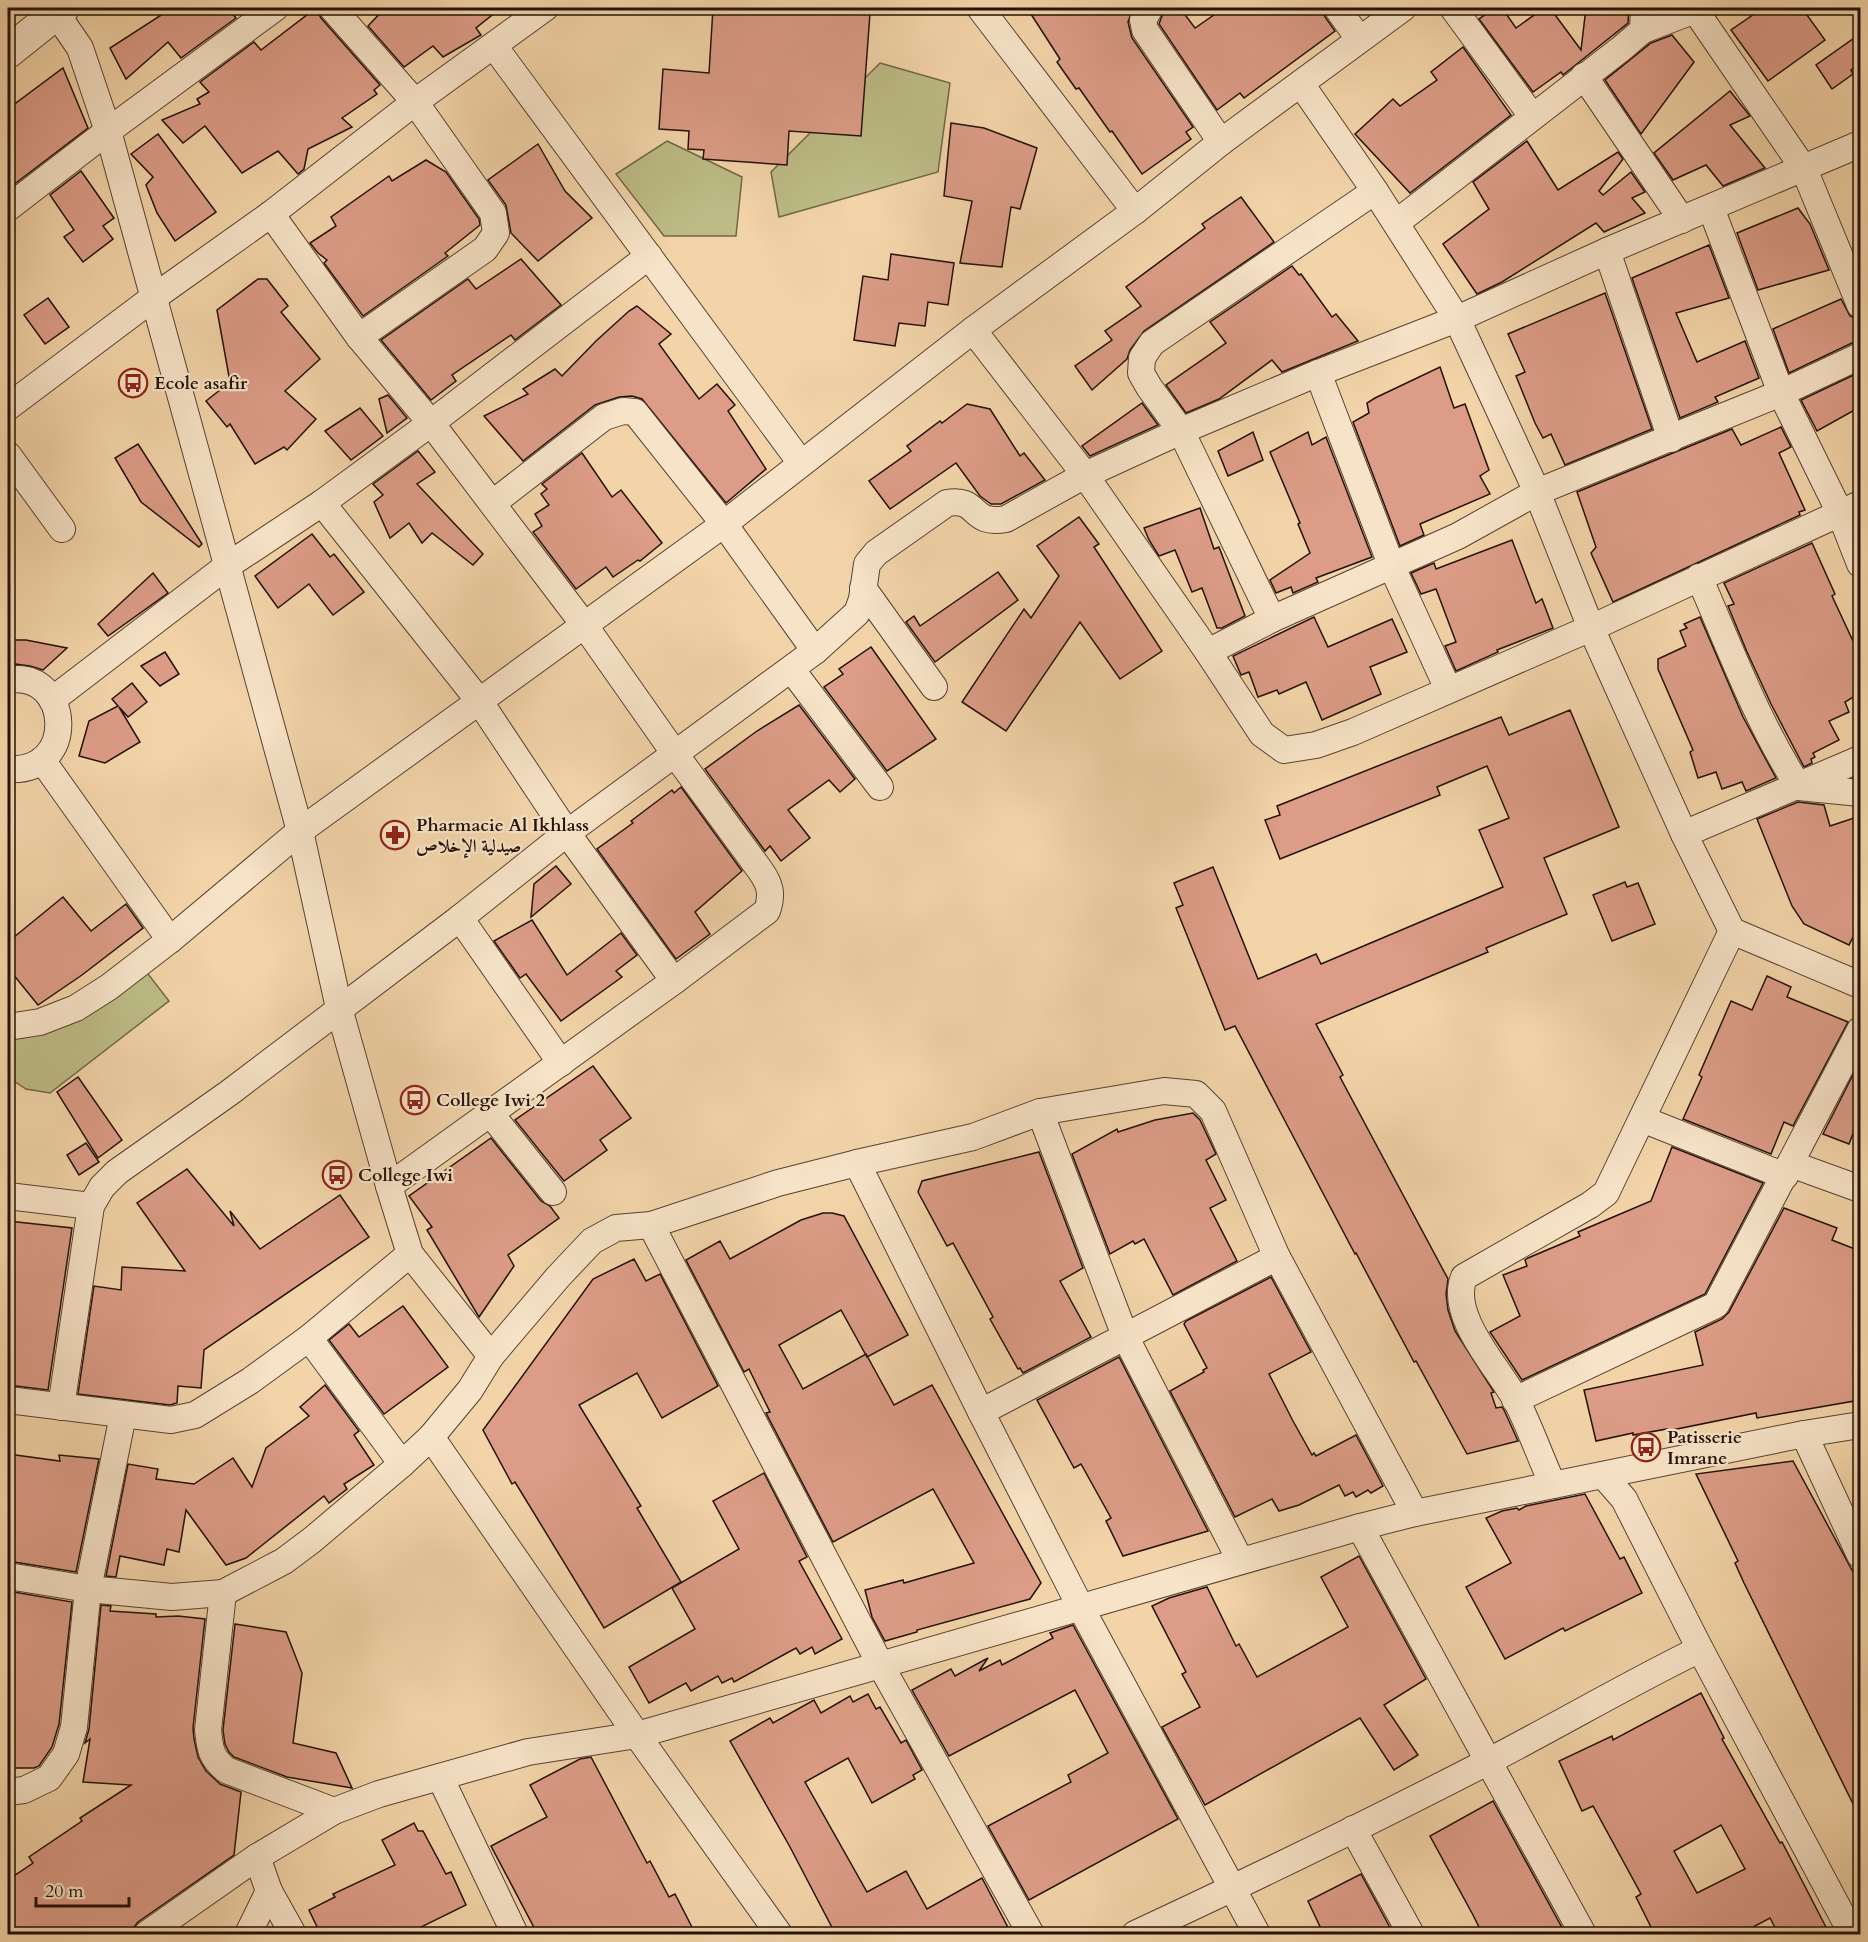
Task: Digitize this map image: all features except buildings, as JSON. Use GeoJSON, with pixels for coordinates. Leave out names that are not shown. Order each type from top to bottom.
{"type":"FeatureCollection","features":[{"type":"Feature","properties":{"kind":"street"},"geometry":{"type":"LineString","coordinates":[[8,208],[275,8]]}},
{"type":"Feature","properties":{"kind":"street"},"geometry":{"type":"LineString","coordinates":[[332,8],[415,102],[493,213],[496,233],[485,249],[359,337]]}},
{"type":"Feature","properties":{"kind":"street"},"geometry":{"type":"LineString","coordinates":[[8,407],[153,298],[271,214],[415,102],[545,8]]}},
{"type":"Feature","properties":{"kind":"street"},"geometry":{"type":"LineString","coordinates":[[981,8],[1135,211]]}},
{"type":"Feature","properties":{"kind":"street"},"geometry":{"type":"LineString","coordinates":[[1150,8],[1143,20],[1146,30],[1221,142]]}},
{"type":"Feature","properties":{"kind":"street"},"geometry":{"type":"LineString","coordinates":[[1337,8],[1359,39]]}},
{"type":"Feature","properties":{"kind":"street"},"geometry":{"type":"LineString","coordinates":[[8,1028],[40,1022],[76,1008],[109,987],[170,940],[300,831],[724,524],[973,330],[1135,211],[1221,142],[1404,8]]}},
{"type":"Feature","properties":{"kind":"street"},"geometry":{"type":"LineString","coordinates":[[1454,8],[1532,116]]}},
{"type":"Feature","properties":{"kind":"street"},"geometry":{"type":"LineString","coordinates":[[8,52],[58,9],[80,48],[108,131],[300,831],[339,1008],[410,1254],[491,1356]]}},
{"type":"Feature","properties":{"kind":"street"},"geometry":{"type":"LineString","coordinates":[[1396,223],[1584,76],[1643,19],[1696,9],[1803,170],[1860,305]]}},
{"type":"Feature","properties":{"kind":"street"},"geometry":{"type":"LineString","coordinates":[[494,46],[801,463]]}},
{"type":"Feature","properties":{"kind":"street"},"geometry":{"type":"LineString","coordinates":[[1584,76],[1682,220]]}},
{"type":"Feature","properties":{"kind":"street"},"geometry":{"type":"LineString","coordinates":[[1301,84],[1375,191],[1456,319],[1536,492],[1591,628],[1684,834],[1732,931],[1860,985]]}},
{"type":"Feature","properties":{"kind":"street"},"geometry":{"type":"LineString","coordinates":[[61,1407],[91,1206],[102,1187],[117,1172],[229,1092],[460,918],[567,833],[815,651],[857,613],[867,564],[876,553],[947,503],[958,501],[969,504],[982,519],[993,522],[1006,519],[1085,475],[1181,431],[1318,373],[1456,319],[1860,144]]}},
{"type":"Feature","properties":{"kind":"street"},"geometry":{"type":"LineString","coordinates":[[1272,619],[1181,431],[1141,373],[1142,358],[1152,343],[1375,191]]}},
{"type":"Feature","properties":{"kind":"street"},"geometry":{"type":"LineString","coordinates":[[1711,208],[1781,393],[1850,509],[1860,564]]}},
{"type":"Feature","properties":{"kind":"street"},"geometry":{"type":"LineString","coordinates":[[271,214],[359,337],[494,503],[585,626],[768,882],[772,898],[767,911],[674,981],[389,1186]]}},
{"type":"Feature","properties":{"kind":"street"},"geometry":{"type":"LineString","coordinates":[[1607,252],[1671,439]]}},
{"type":"Feature","properties":{"kind":"street"},"geometry":{"type":"LineString","coordinates":[[52,699],[227,566],[322,502],[431,423],[649,256]]}},
{"type":"Feature","properties":{"kind":"street"},"geometry":{"type":"LineString","coordinates":[[973,330],[1085,475],[1262,734],[1284,750],[1316,745],[1353,732],[1591,628],[1850,509]]}},
{"type":"Feature","properties":{"kind":"street"},"geometry":{"type":"LineString","coordinates":[[1208,652],[1272,619],[1458,536],[1536,492],[1781,393],[1860,356]]}},
{"type":"Feature","properties":{"kind":"street"},"geometry":{"type":"LineString","coordinates":[[1318,373],[1392,567],[1448,689]]}},
{"type":"Feature","properties":{"kind":"street"},"geometry":{"type":"LineString","coordinates":[[494,503],[604,417],[623,411],[635,412],[724,524],[815,651]]}},
{"type":"Feature","properties":{"kind":"street"},"geometry":{"type":"LineString","coordinates":[[8,455],[62,529]]}},
{"type":"Feature","properties":{"kind":"street"},"geometry":{"type":"LineString","coordinates":[[322,502],[480,702],[567,833],[674,981]]}},
{"type":"Feature","properties":{"kind":"street"},"geometry":{"type":"LineString","coordinates":[[1699,577],[1764,725],[1783,763],[1799,787]]}},
{"type":"Feature","properties":{"kind":"street"},"geometry":{"type":"LineString","coordinates":[[863,588],[934,687]]}},
{"type":"Feature","properties":{"kind":"street"},"geometry":{"type":"LineString","coordinates":[[792,669],[880,787]]}},
{"type":"Feature","properties":{"kind":"street"},"geometry":{"type":"LineString","coordinates":[[8,680],[19,679],[35,684],[45,691],[52,699],[59,718],[54,744],[42,760],[22,769],[8,769]]}},
{"type":"Feature","properties":{"kind":"street"},"geometry":{"type":"LineString","coordinates":[[1684,834],[1799,787],[1860,759]]}},
{"type":"Feature","properties":{"kind":"street"},"geometry":{"type":"LineString","coordinates":[[42,760],[170,940]]}},
{"type":"Feature","properties":{"kind":"street"},"geometry":{"type":"LineString","coordinates":[[1799,787],[1860,793]]}},
{"type":"Feature","properties":{"kind":"street"},"geometry":{"type":"LineString","coordinates":[[460,918],[561,1063]]}},
{"type":"Feature","properties":{"kind":"street"},"geometry":{"type":"LineString","coordinates":[[1553,1485],[1515,1400],[1476,1339],[1464,1312],[1459,1287],[1464,1277],[1590,1205],[1606,1193],[1732,931]]}},
{"type":"Feature","properties":{"kind":"street"},"geometry":{"type":"LineString","coordinates":[[1515,1400],[1716,1305],[1860,1030]]}},
{"type":"Feature","properties":{"kind":"street"},"geometry":{"type":"LineString","coordinates":[[8,1576],[88,1589],[172,1597],[223,1593],[284,1561],[402,1464],[431,1437],[470,1390],[491,1356],[558,1277],[592,1242],[616,1228],[651,1225],[778,1183],[973,1137],[1040,1112],[1164,1090],[1196,1094],[1213,1111],[1277,1257],[1416,1513]]}},
{"type":"Feature","properties":{"kind":"street"},"geometry":{"type":"LineString","coordinates":[[1040,1112],[1125,1336],[1240,1560]]}},
{"type":"Feature","properties":{"kind":"street"},"geometry":{"type":"LineString","coordinates":[[490,1113],[553,1192]]}},
{"type":"Feature","properties":{"kind":"street"},"geometry":{"type":"LineString","coordinates":[[1642,1119],[1788,1170],[1860,1189]]}},
{"type":"Feature","properties":{"kind":"street"},"geometry":{"type":"LineString","coordinates":[[858,1163],[1081,1608],[1257,1935]]}},
{"type":"Feature","properties":{"kind":"street"},"geometry":{"type":"LineString","coordinates":[[8,1196],[91,1206]]}},
{"type":"Feature","properties":{"kind":"street"},"geometry":{"type":"LineString","coordinates":[[651,1225],[880,1664],[1031,1935]]}},
{"type":"Feature","properties":{"kind":"street"},"geometry":{"type":"LineString","coordinates":[[8,1400],[171,1420],[195,1415],[250,1381],[309,1338],[410,1254]]}},
{"type":"Feature","properties":{"kind":"street"},"geometry":{"type":"LineString","coordinates":[[981,1412],[1277,1257]]}},
{"type":"Feature","properties":{"kind":"street"},"geometry":{"type":"LineString","coordinates":[[309,1338],[402,1464]]}},
{"type":"Feature","properties":{"kind":"street"},"geometry":{"type":"LineString","coordinates":[[8,1792],[24,1790],[49,1778],[66,1754],[74,1727],[88,1589],[123,1415]]}},
{"type":"Feature","properties":{"kind":"street"},"geometry":{"type":"LineString","coordinates":[[147,1935],[257,1857],[334,1811],[379,1794],[528,1752],[637,1735],[1240,1560],[1416,1513],[1804,1434],[1860,1425]]}},
{"type":"Feature","properties":{"kind":"street"},"geometry":{"type":"LineString","coordinates":[[1804,1434],[1860,1555]]}},
{"type":"Feature","properties":{"kind":"street"},"geometry":{"type":"LineString","coordinates":[[431,1437],[637,1735],[779,1935]]}},
{"type":"Feature","properties":{"kind":"street"},"geometry":{"type":"LineString","coordinates":[[1604,1475],[1624,1499],[1700,1649],[1852,1920]]}},
{"type":"Feature","properties":{"kind":"street"},"geometry":{"type":"LineString","coordinates":[[1360,1527],[1583,1935]]}},
{"type":"Feature","properties":{"kind":"street"},"geometry":{"type":"LineString","coordinates":[[223,1593],[208,1730],[210,1747],[215,1760],[226,1770],[334,1811]]}},
{"type":"Feature","properties":{"kind":"street"},"geometry":{"type":"LineString","coordinates":[[1135,1935],[1487,1762],[1639,1679],[1700,1649]]}},
{"type":"Feature","properties":{"kind":"street"},"geometry":{"type":"LineString","coordinates":[[440,1777],[515,1935]]}},
{"type":"Feature","properties":{"kind":"street"},"geometry":{"type":"LineString","coordinates":[[1353,1829],[1411,1935]]}},
{"type":"Feature","properties":{"kind":"street"},"geometry":{"type":"LineString","coordinates":[[257,1857],[269,1891],[292,1935]]}},
{"type":"Feature","properties":{"kind":"street"},"geometry":{"type":"LineString","coordinates":[[248,1935],[269,1891]]}},
{"type":"Feature","properties":{"kind":"shaded area"},"geometry":{"type":"Polygon","coordinates":[[[880,63],[950,83],[938,172],[779,217],[771,172],[880,63]]]}},
{"type":"Feature","properties":{"kind":"shaded area"},"geometry":{"type":"Polygon","coordinates":[[[667,141],[742,177],[736,236],[664,236],[616,174],[667,141]]]}},
{"type":"Feature","properties":{"kind":"shaded area"},"geometry":{"type":"Polygon","coordinates":[[[145,970],[169,1001],[50,1093],[26,1089],[8,1077],[8,1036],[145,970]]]}},
{"type":"Feature","properties":{"kind":"place","name":"Ecole asafir"},"geometry":{"type":"Point","coordinates":[133,383]}},
{"type":"Feature","properties":{"kind":"place","name":"Pharmacie Al Ikhlass صيدلية الإخلاص"},"geometry":{"type":"Point","coordinates":[395,835]}},
{"type":"Feature","properties":{"kind":"place","name":"College Iwi 2"},"geometry":{"type":"Point","coordinates":[415,1100]}},
{"type":"Feature","properties":{"kind":"place","name":"College Iwi"},"geometry":{"type":"Point","coordinates":[337,1175]}},
{"type":"Feature","properties":{"kind":"place","name":"Patisserie Imrane"},"geometry":{"type":"Point","coordinates":[1646,1447]}}]}
